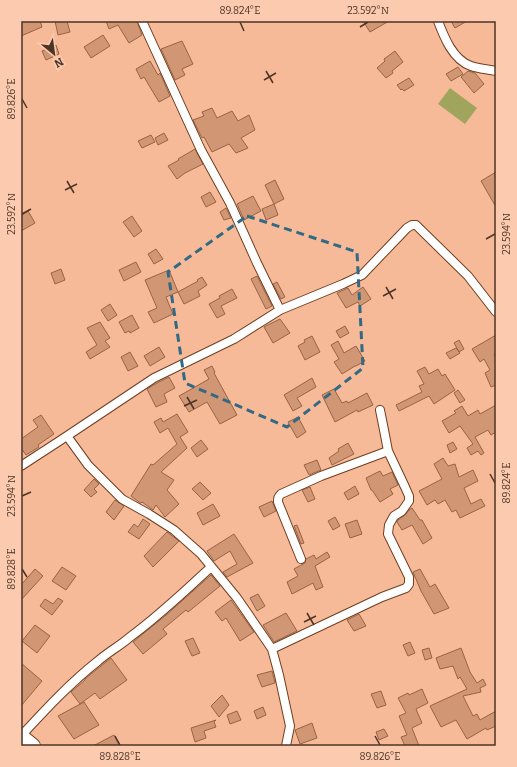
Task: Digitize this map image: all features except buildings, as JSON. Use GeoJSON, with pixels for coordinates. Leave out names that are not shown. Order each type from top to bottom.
{"type":"FeatureCollection","features":[{"type":"Feature","properties":{"kind":"highway"},"geometry":{"type":"LineString","coordinates":[[21,736],[33,746]]}},
{"type":"Feature","properties":{"kind":"street"},"geometry":{"type":"LineString","coordinates":[[142,21],[201,150],[230,203],[280,310]]}},
{"type":"Feature","properties":{"kind":"street"},"geometry":{"type":"LineString","coordinates":[[438,21],[448,45],[459,59],[470,66],[496,71]]}},
{"type":"Feature","properties":{"kind":"street"},"geometry":{"type":"LineString","coordinates":[[21,466],[154,378],[234,339],[280,310],[362,275],[407,228],[412,225],[416,225],[468,276],[496,312]]}},
{"type":"Feature","properties":{"kind":"street"},"geometry":{"type":"LineString","coordinates":[[272,650],[375,600],[406,588],[409,584],[409,577],[388,534],[389,525],[394,516],[402,511],[409,501],[409,496],[388,451],[380,410]]}},
{"type":"Feature","properties":{"kind":"street"},"geometry":{"type":"LineString","coordinates":[[67,436],[88,465],[122,499],[174,530],[201,554],[237,598],[272,650],[290,726],[286,746]]}},
{"type":"Feature","properties":{"kind":"street"},"geometry":{"type":"LineString","coordinates":[[301,559],[278,502],[279,496],[321,476],[388,451]]}},
{"type":"Feature","properties":{"kind":"street"},"geometry":{"type":"LineString","coordinates":[[21,736],[76,680],[98,660],[130,638],[157,616],[211,567]]}},
{"type":"Feature","properties":{"kind":"highlighted area"},"geometry":{"type":"Polygon","coordinates":[[[247,216],[357,252],[363,368],[287,427],[185,383],[168,272],[247,216]]]}},
{"type":"Feature","properties":{"kind":"green space"},"geometry":{"type":"Polygon","coordinates":[[[450,88],[477,108],[465,124],[438,104],[450,88]]]}}]}
